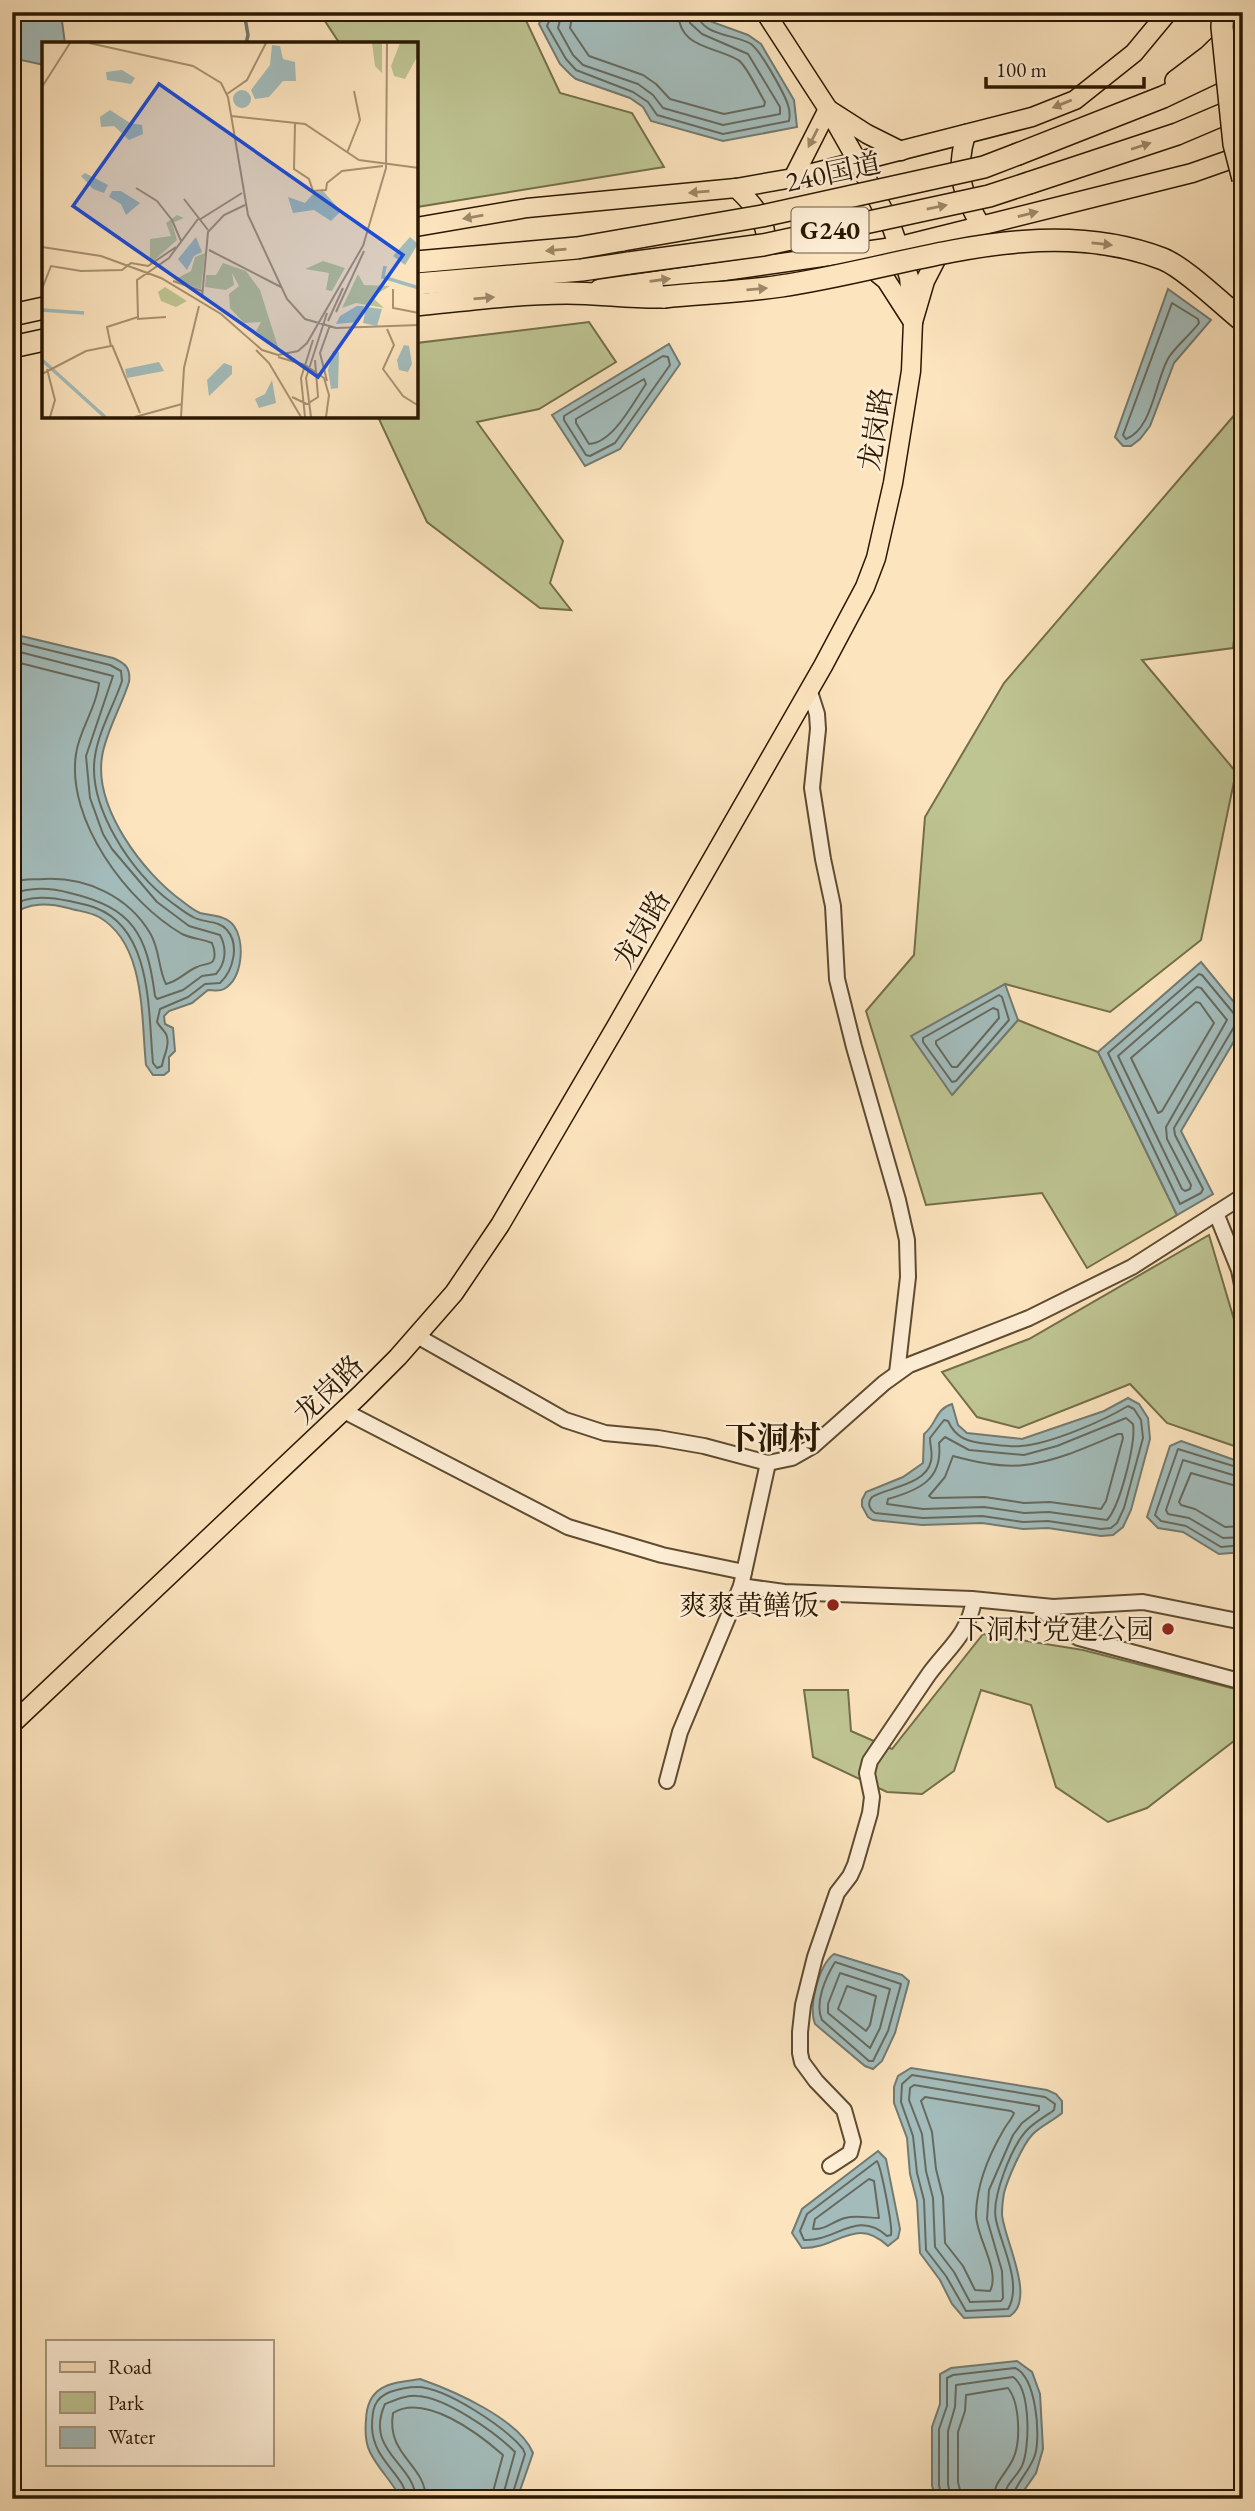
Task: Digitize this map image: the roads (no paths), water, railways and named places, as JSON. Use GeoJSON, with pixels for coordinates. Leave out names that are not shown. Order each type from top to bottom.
{"type":"FeatureCollection","features":[{"type":"Feature","properties":{"kind":"highway"},"geometry":{"type":"LineString","coordinates":[[1223,12],[1222,27],[1234,144],[1243,179]]}},
{"type":"Feature","properties":{"kind":"highway"},"geometry":{"type":"LineString","coordinates":[[1148,103],[1209,56],[1243,23]]}},
{"type":"Feature","properties":{"kind":"highway","name":"240国道"},"geometry":{"type":"LineString","coordinates":[[418,262],[576,248],[762,216],[984,167],[1148,103],[1243,60]]}},
{"type":"Feature","properties":{"kind":"highway","name":"240国道"},"geometry":{"type":"LineString","coordinates":[[418,284],[582,270],[762,245],[989,196],[1177,134],[1243,106]]}},
{"type":"Feature","properties":{"kind":"highway"},"geometry":{"type":"LineString","coordinates":[[418,305],[568,293],[631,298],[664,297],[781,286],[1012,241],[1067,240],[1118,245],[1166,260],[1243,321]]}},
{"type":"Feature","properties":{"kind":"highway"},"geometry":{"type":"LineString","coordinates":[[12,315],[42,308]]}},
{"type":"Feature","properties":{"kind":"highway"},"geometry":{"type":"LineString","coordinates":[[12,347],[42,340]]}},
{"type":"Feature","properties":{"kind":"main road","name":"龙岗路"},"geometry":{"type":"LineString","coordinates":[[12,1724],[344,1410],[417,1336],[454,1293],[500,1225],[617,1025],[865,587],[876,558],[903,432],[911,371],[913,322],[909,277],[900,246],[881,202],[828,109],[765,12]]}},
{"type":"Feature","properties":{"kind":"main road"},"geometry":{"type":"LineString","coordinates":[[418,227],[527,208],[736,188],[793,178],[1032,117],[1075,100],[1134,53],[1168,12]]}},
{"type":"Feature","properties":{"kind":"main road"},"geometry":{"type":"LineString","coordinates":[[793,178],[828,109],[867,134],[901,151]]}},
{"type":"Feature","properties":{"kind":"main road"},"geometry":{"type":"LineString","coordinates":[[967,134],[960,156],[962,187],[981,226]]}},
{"type":"Feature","properties":{"kind":"main road"},"geometry":{"type":"LineString","coordinates":[[568,293],[900,246],[1192,173],[1243,155]]}},
{"type":"Feature","properties":{"kind":"main road"},"geometry":{"type":"LineString","coordinates":[[736,188],[755,205],[766,233],[763,265]]}},
{"type":"Feature","properties":{"kind":"main road"},"geometry":{"type":"LineString","coordinates":[[913,322],[928,272],[952,233]]}},
{"type":"Feature","properties":{"kind":"main road"},"geometry":{"type":"LineString","coordinates":[[849,254],[862,260],[886,280],[913,322]]}},
{"type":"Feature","properties":{"kind":"street"},"geometry":{"type":"LineString","coordinates":[[809,689],[817,714],[818,729],[812,788],[833,906],[837,979],[907,1240],[908,1277],[897,1373]]}},
{"type":"Feature","properties":{"kind":"street"},"geometry":{"type":"LineString","coordinates":[[417,1336],[576,1425],[605,1433],[704,1446],[768,1463],[792,1458],[813,1446],[897,1373],[925,1357],[984,1336],[1073,1297],[1132,1267],[1243,1196]]}},
{"type":"Feature","properties":{"kind":"street"},"geometry":{"type":"LineString","coordinates":[[1216,1213],[1239,1270],[1243,1290]]}},
{"type":"Feature","properties":{"kind":"street"},"geometry":{"type":"LineString","coordinates":[[344,1410],[568,1527],[785,1592],[974,1600],[1053,1607],[1143,1602],[1243,1622]]}},
{"type":"Feature","properties":{"kind":"street"},"geometry":{"type":"LineString","coordinates":[[667,1781],[680,1732],[743,1579],[768,1463]]}},
{"type":"Feature","properties":{"kind":"street"},"geometry":{"type":"LineString","coordinates":[[830,2166],[850,2153],[853,2142],[842,2108],[809,2072],[800,2053],[803,2005],[815,1957],[837,1893],[855,1865],[872,1803],[867,1773],[870,1761],[931,1672],[965,1629],[971,1617],[974,1600]]}},
{"type":"Feature","properties":{"kind":"street"},"geometry":{"type":"LineString","coordinates":[[1038,1605],[1059,1626],[1079,1638],[1243,1682]]}},
{"type":"Feature","properties":{"kind":"water"},"geometry":{"type":"Polygon","coordinates":[[[12,12],[63,12],[65,42],[42,42],[42,65],[12,58],[12,12]]]}},
{"type":"Feature","properties":{"kind":"water"},"geometry":{"type":"Polygon","coordinates":[[[555,12],[701,12],[712,22],[748,35],[761,44],[794,100],[797,127],[723,141],[651,121],[643,107],[630,98],[576,79],[560,64],[539,24],[541,19],[555,12]]]}},
{"type":"Feature","properties":{"kind":"water"},"geometry":{"type":"Polygon","coordinates":[[[1168,289],[1211,320],[1174,363],[1150,426],[1131,446],[1123,446],[1115,437],[1168,289]]]}},
{"type":"Feature","properties":{"kind":"water"},"geometry":{"type":"Polygon","coordinates":[[[669,344],[680,364],[620,449],[585,466],[552,415],[669,344]]]}},
{"type":"Feature","properties":{"kind":"water"},"geometry":{"type":"Polygon","coordinates":[[[13,634],[113,658],[126,667],[129,682],[106,739],[102,757],[102,777],[114,818],[137,857],[167,889],[197,912],[231,922],[238,933],[240,959],[230,984],[222,990],[208,990],[192,1003],[169,1011],[164,1016],[165,1024],[173,1028],[175,1051],[169,1057],[169,1071],[164,1075],[153,1075],[146,1065],[138,983],[125,945],[114,929],[95,915],[53,905],[32,906],[12,915],[13,634]]]}},
{"type":"Feature","properties":{"kind":"water"},"geometry":{"type":"Polygon","coordinates":[[[1201,962],[1243,1013],[1243,1026],[1181,1131],[1213,1194],[1177,1215],[1098,1052],[1201,962]]]}},
{"type":"Feature","properties":{"kind":"water"},"geometry":{"type":"Polygon","coordinates":[[[1005,984],[1018,1020],[952,1095],[911,1036],[1005,984]]]}},
{"type":"Feature","properties":{"kind":"water"},"geometry":{"type":"Polygon","coordinates":[[[1128,1398],[1139,1404],[1148,1418],[1150,1439],[1131,1510],[1123,1527],[1113,1535],[1101,1536],[1048,1528],[1023,1529],[982,1523],[922,1525],[873,1520],[862,1506],[866,1492],[903,1477],[923,1463],[924,1434],[946,1406],[952,1404],[958,1425],[967,1433],[1022,1439],[1104,1411],[1128,1398]]]}},
{"type":"Feature","properties":{"kind":"water"},"geometry":{"type":"Polygon","coordinates":[[[1181,1441],[1243,1463],[1243,1552],[1219,1554],[1183,1532],[1158,1528],[1147,1517],[1170,1446],[1181,1441]]]}},
{"type":"Feature","properties":{"kind":"water"},"geometry":{"type":"Polygon","coordinates":[[[834,1954],[902,1975],[909,1981],[895,2033],[882,2061],[873,2069],[865,2066],[815,2024],[813,2007],[816,1986],[824,1967],[834,1954]]]}},
{"type":"Feature","properties":{"kind":"water"},"geometry":{"type":"Polygon","coordinates":[[[911,2068],[1047,2090],[1062,2101],[1062,2113],[1028,2140],[1004,2193],[1002,2214],[1020,2282],[1017,2308],[1010,2316],[964,2318],[920,2253],[917,2201],[910,2174],[907,2138],[894,2103],[894,2087],[898,2076],[911,2068]]]}},
{"type":"Feature","properties":{"kind":"water"},"geometry":{"type":"Polygon","coordinates":[[[878,2151],[886,2159],[900,2229],[898,2238],[888,2246],[876,2237],[856,2233],[826,2244],[802,2248],[792,2233],[802,2209],[878,2151]]]}},
{"type":"Feature","properties":{"kind":"water"},"geometry":{"type":"Polygon","coordinates":[[[1017,2361],[1032,2372],[1040,2394],[1043,2449],[1036,2473],[1018,2499],[937,2499],[932,2486],[932,2427],[940,2404],[940,2374],[951,2368],[1017,2361]]]}},
{"type":"Feature","properties":{"kind":"water"},"geometry":{"type":"Polygon","coordinates":[[[420,2379],[484,2408],[526,2441],[533,2453],[517,2499],[401,2499],[368,2448],[367,2408],[371,2399],[382,2388],[420,2379]]]}},
{"type":"Feature","properties":{"kind":"waterway"},"geometry":{"type":"LineString","coordinates":[[244,12],[248,35],[246,42]]}},
{"type":"Feature","properties":{"kind":"place","name":"爽爽黄鳝饭"},"geometry":{"type":"Point","coordinates":[833,1605]}},
{"type":"Feature","properties":{"kind":"place","name":"下洞村党建公园"},"geometry":{"type":"Point","coordinates":[1168,1629]}},
{"type":"Feature","properties":{"kind":"district","name":"下洞村"},"geometry":{"type":"Point","coordinates":[773,1438]}}]}
